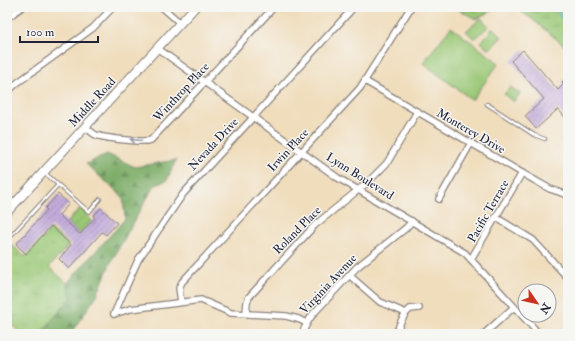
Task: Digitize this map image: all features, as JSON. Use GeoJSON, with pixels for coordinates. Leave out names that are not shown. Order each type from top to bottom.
{"type":"FeatureCollection","features":[{"type":"Feature","properties":{"kind":"main road","name":"Middle Road"},"geometry":{"type":"LineString","coordinates":[[7,212],[195,7]]}},
{"type":"Feature","properties":{"kind":"street"},"geometry":{"type":"LineString","coordinates":[[7,18],[22,7]]}},
{"type":"Feature","properties":{"kind":"street"},"geometry":{"type":"LineString","coordinates":[[7,92],[17,83],[93,28],[114,7]]}},
{"type":"Feature","properties":{"kind":"street"},"geometry":{"type":"LineString","coordinates":[[162,7],[180,23]]}},
{"type":"Feature","properties":{"kind":"street","name":"Winthrop Place"},"geometry":{"type":"LineString","coordinates":[[85,127],[97,136],[147,142],[151,140],[274,7]]}},
{"type":"Feature","properties":{"kind":"street","name":"Nevada Drive"},"geometry":{"type":"LineString","coordinates":[[181,302],[130,309],[114,314],[138,260],[183,194],[354,7]]}},
{"type":"Feature","properties":{"kind":"street","name":"Irwin Place"},"geometry":{"type":"LineString","coordinates":[[181,302],[179,288],[182,282],[365,82],[411,7]]}},
{"type":"Feature","properties":{"kind":"street","name":"Lynn Boulevard"},"geometry":{"type":"LineString","coordinates":[[158,48],[338,178],[460,250],[471,259],[539,334]]}},
{"type":"Feature","properties":{"kind":"street","name":"Monterey Drive"},"geometry":{"type":"LineString","coordinates":[[365,82],[550,189],[568,195]]}},
{"type":"Feature","properties":{"kind":"street","name":"Roland Place"},"geometry":{"type":"LineString","coordinates":[[246,313],[248,298],[320,220],[368,182],[391,157],[417,112]]}},
{"type":"Feature","properties":{"kind":"street"},"geometry":{"type":"LineString","coordinates":[[439,199],[471,143]]}},
{"type":"Feature","properties":{"kind":"street","name":"Pacific Terrace"},"geometry":{"type":"LineString","coordinates":[[471,259],[497,218],[522,173]]}},
{"type":"Feature","properties":{"kind":"street"},"geometry":{"type":"LineString","coordinates":[[497,218],[533,240],[568,278]]}},
{"type":"Feature","properties":{"kind":"street","name":"Virginia Avenue"},"geometry":{"type":"LineString","coordinates":[[302,334],[313,314],[349,275],[365,260],[406,228],[412,221]]}},
{"type":"Feature","properties":{"kind":"street"},"geometry":{"type":"LineString","coordinates":[[349,275],[374,298],[388,306],[406,313]]}},
{"type":"Feature","properties":{"kind":"street"},"geometry":{"type":"LineString","coordinates":[[181,302],[201,300],[234,313],[286,316],[307,323]]}},
{"type":"Feature","properties":{"kind":"street"},"geometry":{"type":"LineString","coordinates":[[484,334],[514,307]]}},
{"type":"Feature","properties":{"kind":"street"},"geometry":{"type":"LineString","coordinates":[[396,334],[402,318],[406,313],[410,309],[419,308]]}},
{"type":"Feature","properties":{"kind":"lane"},"geometry":{"type":"LineString","coordinates":[[487,104],[534,135],[545,139]]}},
{"type":"Feature","properties":{"kind":"lane"},"geometry":{"type":"LineString","coordinates":[[44,172],[88,212],[100,199]]}},
{"type":"Feature","properties":{"kind":"lane"},"geometry":{"type":"LineString","coordinates":[[7,240],[58,185]]}},
{"type":"Feature","properties":{"kind":"green space"},"geometry":{"type":"Polygon","coordinates":[[[454,7],[512,7],[494,9],[476,19],[454,7]]]}},
{"type":"Feature","properties":{"kind":"green space"},"geometry":{"type":"Polygon","coordinates":[[[515,7],[568,7],[568,52],[565,46],[515,7]]]}},
{"type":"Feature","properties":{"kind":"green space"},"geometry":{"type":"Polygon","coordinates":[[[481,18],[489,26],[474,39],[466,31],[481,18]]]}},
{"type":"Feature","properties":{"kind":"green space"},"geometry":{"type":"Polygon","coordinates":[[[451,27],[499,63],[472,100],[423,63],[451,27]]]}},
{"type":"Feature","properties":{"kind":"green space"},"geometry":{"type":"Polygon","coordinates":[[[493,28],[502,37],[489,50],[481,42],[493,28]]]}},
{"type":"Feature","properties":{"kind":"green space"},"geometry":{"type":"Polygon","coordinates":[[[511,87],[520,94],[513,102],[504,94],[511,87]]]}},
{"type":"Feature","properties":{"kind":"green space"},"geometry":{"type":"Polygon","coordinates":[[[107,154],[135,167],[176,160],[167,180],[154,186],[111,262],[97,295],[73,330],[74,334],[40,334],[71,298],[67,283],[125,219],[123,197],[86,164],[107,154]]]}},
{"type":"Feature","properties":{"kind":"green space"},"geometry":{"type":"Polygon","coordinates":[[[80,208],[89,216],[91,222],[80,234],[67,222],[80,208]]]}},
{"type":"Feature","properties":{"kind":"green space"},"geometry":{"type":"Polygon","coordinates":[[[51,229],[69,245],[49,267],[67,283],[71,298],[40,334],[22,334],[7,321],[7,256],[10,252],[7,249],[7,246],[10,243],[24,256],[26,256],[51,229]]]}},
{"type":"Feature","properties":{"kind":"building"},"geometry":{"type":"Polygon","coordinates":[[[523,50],[558,90],[564,84],[562,82],[568,77],[568,121],[558,109],[536,129],[525,116],[544,99],[511,61],[523,50]]]}},
{"type":"Feature","properties":{"kind":"building"},"geometry":{"type":"Polygon","coordinates":[[[58,194],[69,204],[59,215],[80,234],[95,218],[93,216],[101,208],[117,223],[106,235],[102,232],[69,269],[59,259],[71,245],[51,226],[26,254],[16,244],[47,210],[45,208],[58,194]]]}},
{"type":"Feature","properties":{"kind":"waterway"},"geometry":{"type":"LineString","coordinates":[[556,7],[560,16],[563,19],[568,19]]}}]}
